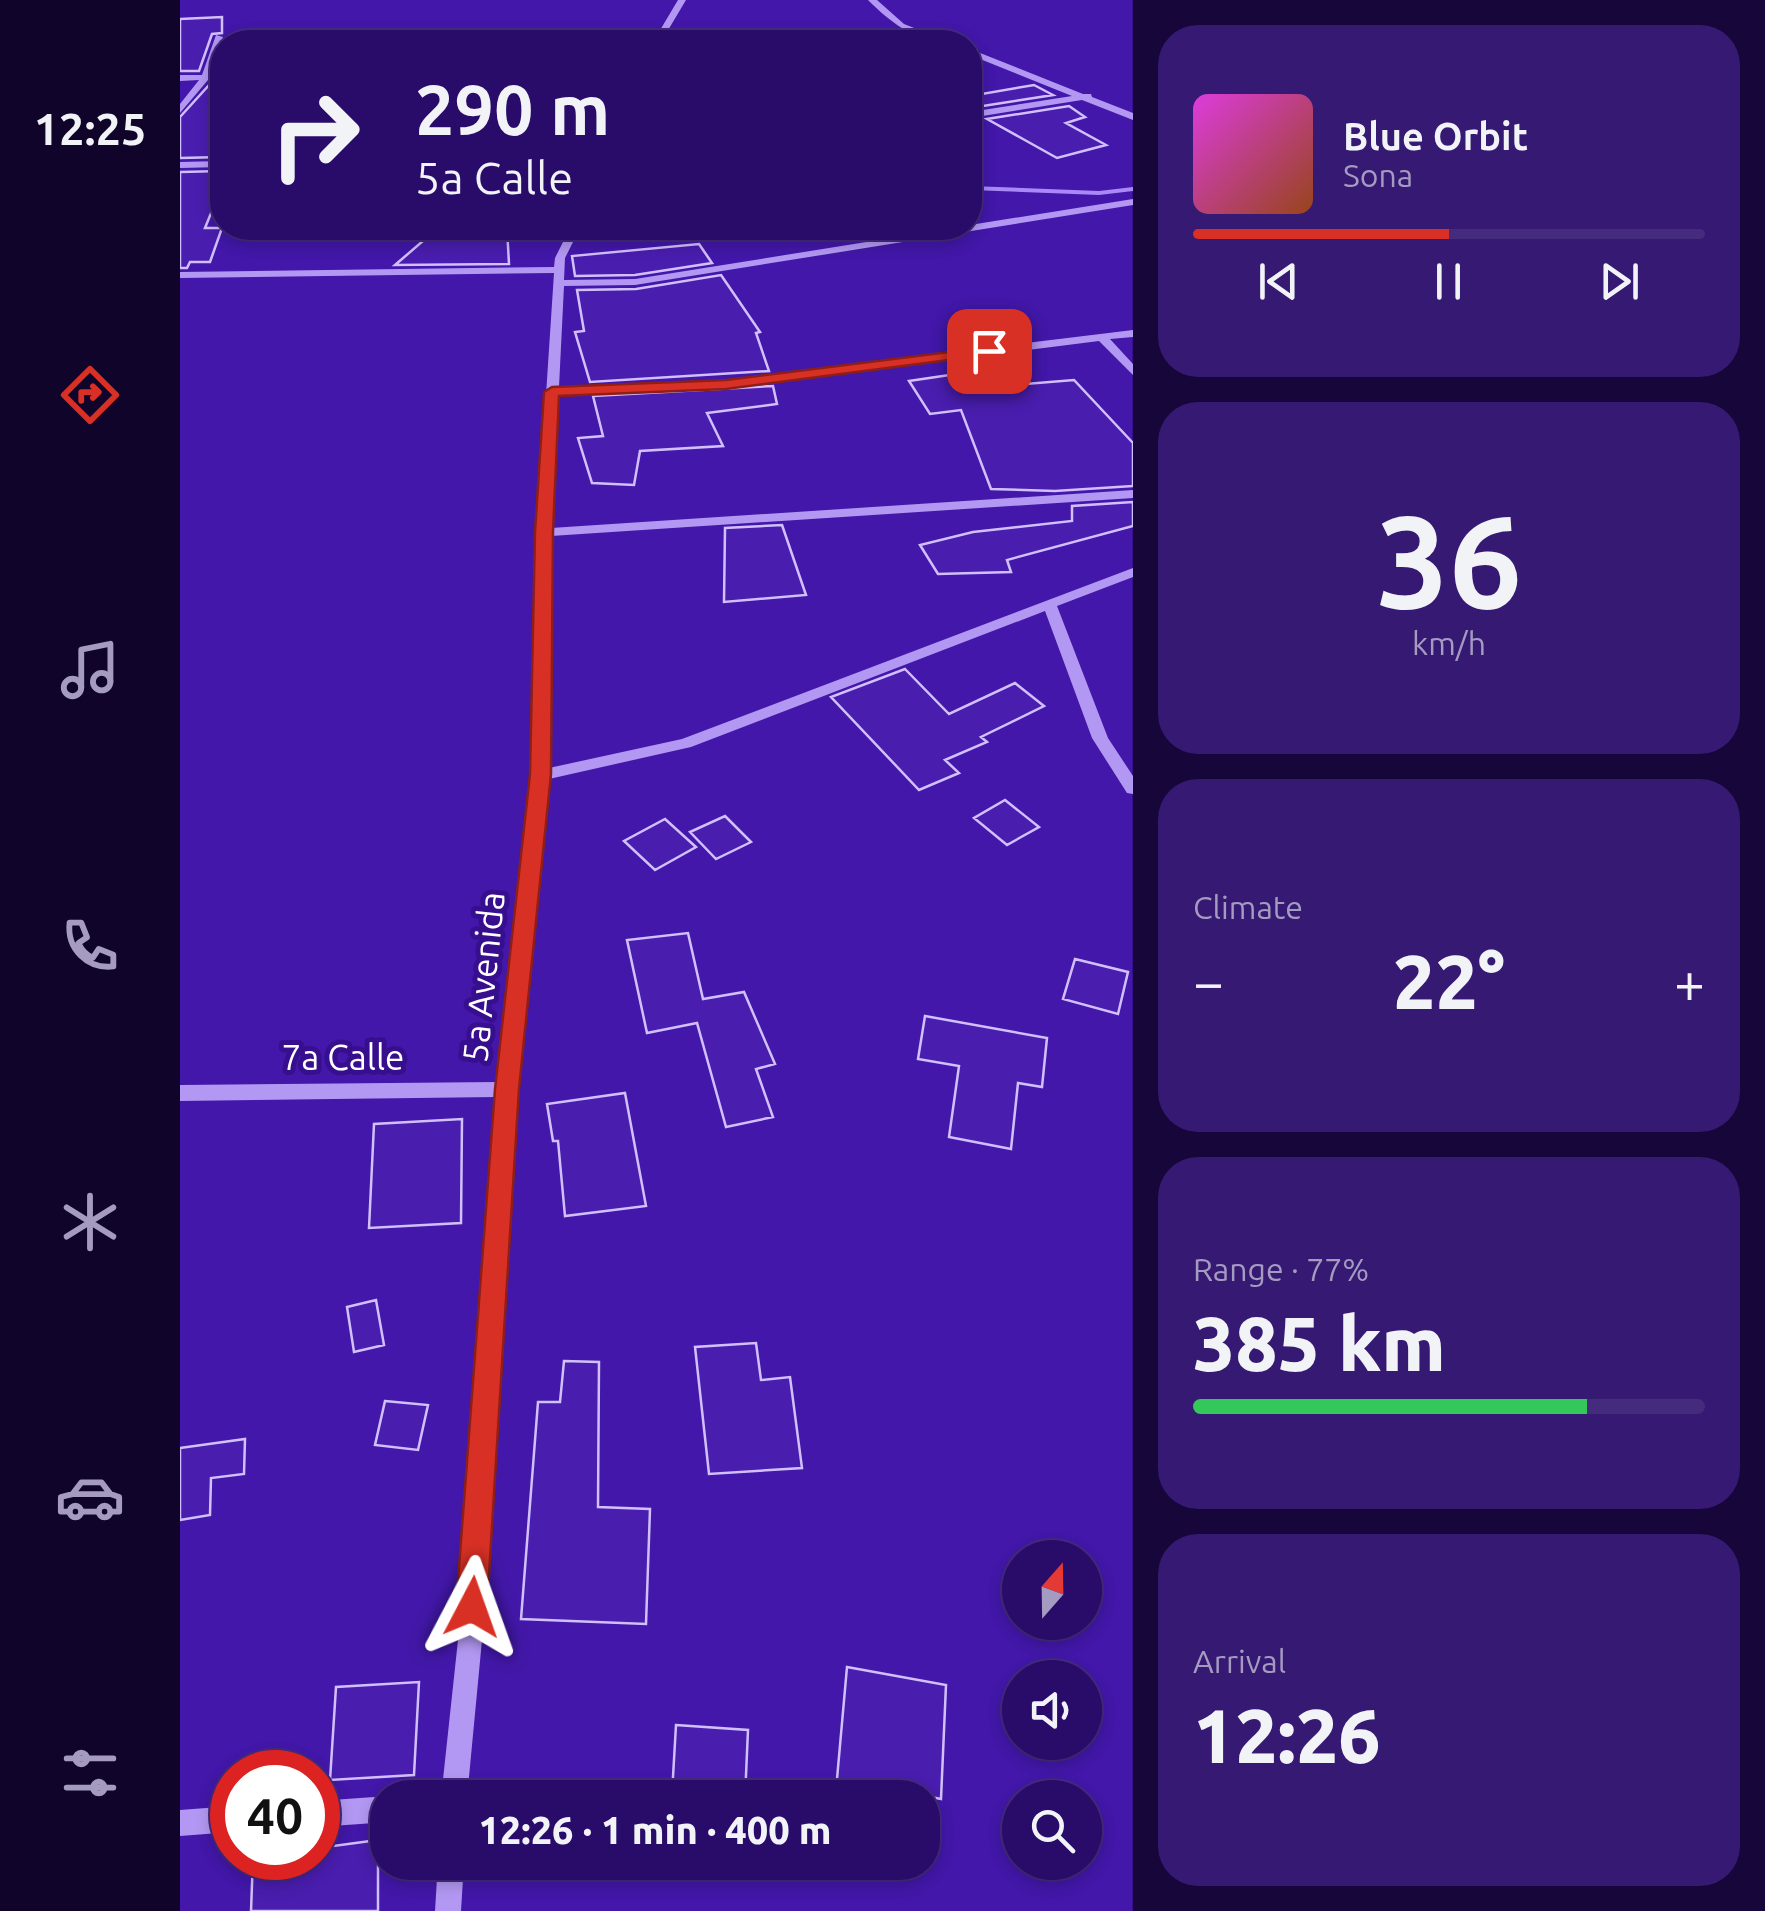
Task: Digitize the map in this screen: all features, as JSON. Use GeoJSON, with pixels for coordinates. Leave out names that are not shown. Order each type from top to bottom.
{"type":"FeatureCollection","features":[{"type":"Feature","properties":{"kind":"street"},"geometry":{"type":"LineString","coordinates":[[662,30],[682,0]]}},
{"type":"Feature","properties":{"kind":"street"},"geometry":{"type":"LineString","coordinates":[[872,0],[902,26],[913,30]]}},
{"type":"Feature","properties":{"kind":"street"},"geometry":{"type":"LineString","coordinates":[[982,56],[1088,96],[1132,117]]}},
{"type":"Feature","properties":{"kind":"street"},"geometry":{"type":"LineString","coordinates":[[180,110],[206,77],[210,65]]}},
{"type":"Feature","properties":{"kind":"street"},"geometry":{"type":"LineString","coordinates":[[180,78],[210,77]]}},
{"type":"Feature","properties":{"kind":"street"},"geometry":{"type":"LineString","coordinates":[[982,113],[1088,96]]}},
{"type":"Feature","properties":{"kind":"street"},"geometry":{"type":"LineString","coordinates":[[180,164],[210,164]]}},
{"type":"Feature","properties":{"kind":"street"},"geometry":{"type":"LineString","coordinates":[[982,226],[1132,202]]}},
{"type":"Feature","properties":{"kind":"street","name":"5a Avenida"},"geometry":{"type":"LineString","coordinates":[[456,1780],[470,1640],[507,1089],[541,774],[544,532],[560,258],[569,240]]}},
{"type":"Feature","properties":{"kind":"street"},"geometry":{"type":"LineString","coordinates":[[180,275],[559,277],[636,282],[896,240]]}},
{"type":"Feature","properties":{"kind":"street"},"geometry":{"type":"LineString","coordinates":[[552,392],[726,384],[1132,333]]}},
{"type":"Feature","properties":{"kind":"street"},"geometry":{"type":"LineString","coordinates":[[1102,337],[1132,372]]}},
{"type":"Feature","properties":{"kind":"street"},"geometry":{"type":"LineString","coordinates":[[544,532],[1132,494]]}},
{"type":"Feature","properties":{"kind":"street"},"geometry":{"type":"LineString","coordinates":[[541,774],[686,744],[1132,572]]}},
{"type":"Feature","properties":{"kind":"street"},"geometry":{"type":"LineString","coordinates":[[1049,602],[1100,738],[1132,789]]}},
{"type":"Feature","properties":{"kind":"street","name":"7a Calle"},"geometry":{"type":"LineString","coordinates":[[180,1092],[507,1089]]}},
{"type":"Feature","properties":{"kind":"street"},"geometry":{"type":"LineString","coordinates":[[340,1812],[370,1810]]}},
{"type":"Feature","properties":{"kind":"street"},"geometry":{"type":"LineString","coordinates":[[180,1822],[210,1820]]}},
{"type":"Feature","properties":{"kind":"street"},"geometry":{"type":"LineString","coordinates":[[448,1911],[449,1880]]}},
{"type":"Feature","properties":{"kind":"shaded area"},"geometry":{"type":"Polygon","coordinates":[[[180,0],[1132,0],[1132,1911],[180,1911],[180,0]]]}},
{"type":"Feature","properties":{"kind":"building"},"geometry":{"type":"Polygon","coordinates":[[[222,17],[222,30],[210,30],[199,71],[180,71],[180,19],[222,17]]]}},
{"type":"Feature","properties":{"kind":"building"},"geometry":{"type":"Polygon","coordinates":[[[210,84],[210,157],[180,158],[180,117],[210,84]]]}},
{"type":"Feature","properties":{"kind":"building"},"geometry":{"type":"Polygon","coordinates":[[[1034,85],[1053,95],[982,106],[982,94],[1034,85]]]}},
{"type":"Feature","properties":{"kind":"building"},"geometry":{"type":"Polygon","coordinates":[[[1069,106],[1085,117],[1066,123],[1106,145],[1057,158],[987,119],[1069,106]]]}},
{"type":"Feature","properties":{"kind":"building"},"geometry":{"type":"Polygon","coordinates":[[[210,171],[210,216],[205,228],[210,228],[210,240],[218,240],[210,262],[190,262],[187,268],[180,268],[180,172],[210,171]]]}},
{"type":"Feature","properties":{"kind":"building"},"geometry":{"type":"Polygon","coordinates":[[[424,240],[508,240],[509,264],[395,265],[424,240]]]}},
{"type":"Feature","properties":{"kind":"building"},"geometry":{"type":"Polygon","coordinates":[[[699,244],[712,263],[635,275],[575,276],[572,256],[699,244]]]}},
{"type":"Feature","properties":{"kind":"building"},"geometry":{"type":"Polygon","coordinates":[[[721,275],[760,332],[756,333],[769,371],[590,382],[575,332],[584,331],[577,290],[636,289],[721,275]]]}},
{"type":"Feature","properties":{"kind":"building"},"geometry":{"type":"Polygon","coordinates":[[[983,370],[1001,386],[1074,380],[1133,443],[1133,486],[1055,491],[991,489],[961,410],[930,414],[909,381],[983,370]]]}},
{"type":"Feature","properties":{"kind":"building"},"geometry":{"type":"Polygon","coordinates":[[[773,386],[777,404],[707,413],[723,446],[640,451],[634,485],[592,483],[578,438],[603,436],[593,396],[773,386]]]}},
{"type":"Feature","properties":{"kind":"building"},"geometry":{"type":"Polygon","coordinates":[[[1133,502],[1133,526],[1007,560],[1011,572],[938,574],[920,545],[973,532],[1072,521],[1072,506],[1133,502]]]}},
{"type":"Feature","properties":{"kind":"building"},"geometry":{"type":"Polygon","coordinates":[[[782,525],[806,595],[724,602],[725,528],[782,525]]]}},
{"type":"Feature","properties":{"kind":"building"},"geometry":{"type":"Polygon","coordinates":[[[905,669],[949,714],[1015,683],[1044,706],[981,737],[987,742],[945,760],[959,773],[919,790],[831,697],[905,669]]]}},
{"type":"Feature","properties":{"kind":"building"},"geometry":{"type":"Polygon","coordinates":[[[1005,800],[1039,827],[1007,845],[974,818],[1005,800]]]}},
{"type":"Feature","properties":{"kind":"building"},"geometry":{"type":"Polygon","coordinates":[[[725,816],[751,842],[716,859],[690,832],[725,816]]]}},
{"type":"Feature","properties":{"kind":"building"},"geometry":{"type":"Polygon","coordinates":[[[665,819],[696,847],[655,870],[624,841],[665,819]]]}},
{"type":"Feature","properties":{"kind":"building"},"geometry":{"type":"Polygon","coordinates":[[[688,933],[703,999],[744,992],[775,1064],[756,1069],[773,1117],[726,1127],[697,1023],[647,1033],[627,940],[688,933]]]}},
{"type":"Feature","properties":{"kind":"building"},"geometry":{"type":"Polygon","coordinates":[[[1075,959],[1128,972],[1118,1014],[1063,999],[1075,959]]]}},
{"type":"Feature","properties":{"kind":"building"},"geometry":{"type":"Polygon","coordinates":[[[925,1016],[1047,1038],[1042,1087],[1018,1083],[1011,1149],[949,1137],[959,1066],[918,1059],[925,1016]]]}},
{"type":"Feature","properties":{"kind":"building"},"geometry":{"type":"Polygon","coordinates":[[[625,1093],[646,1206],[565,1216],[558,1141],[553,1141],[547,1104],[625,1093]]]}},
{"type":"Feature","properties":{"kind":"building"},"geometry":{"type":"Polygon","coordinates":[[[462,1119],[461,1223],[369,1228],[374,1124],[462,1119]]]}},
{"type":"Feature","properties":{"kind":"building"},"geometry":{"type":"Polygon","coordinates":[[[376,1300],[384,1345],[354,1352],[347,1307],[376,1300]]]}},
{"type":"Feature","properties":{"kind":"building"},"geometry":{"type":"Polygon","coordinates":[[[756,1343],[761,1380],[790,1377],[802,1468],[709,1474],[695,1347],[756,1343]]]}},
{"type":"Feature","properties":{"kind":"building"},"geometry":{"type":"Polygon","coordinates":[[[564,1361],[599,1362],[598,1507],[650,1509],[646,1624],[521,1619],[538,1402],[560,1402],[564,1361]]]}},
{"type":"Feature","properties":{"kind":"building"},"geometry":{"type":"Polygon","coordinates":[[[385,1401],[428,1405],[418,1450],[375,1445],[385,1401]]]}},
{"type":"Feature","properties":{"kind":"building"},"geometry":{"type":"Polygon","coordinates":[[[245,1439],[244,1474],[211,1478],[210,1515],[180,1520],[180,1448],[245,1439]]]}},
{"type":"Feature","properties":{"kind":"building"},"geometry":{"type":"Polygon","coordinates":[[[847,1667],[946,1685],[941,1799],[940,1780],[837,1779],[847,1667]]]}},
{"type":"Feature","properties":{"kind":"building"},"geometry":{"type":"Polygon","coordinates":[[[419,1682],[414,1775],[340,1779],[340,1750],[332,1750],[336,1687],[419,1682]]]}},
{"type":"Feature","properties":{"kind":"building"},"geometry":{"type":"Polygon","coordinates":[[[676,1725],[748,1730],[746,1780],[673,1780],[676,1725]]]}},
{"type":"Feature","properties":{"kind":"building"},"geometry":{"type":"Polygon","coordinates":[[[370,1841],[370,1880],[378,1880],[378,1911],[251,1911],[252,1880],[340,1880],[340,1845],[370,1841]]]}},
{"type":"Feature","properties":{"kind":"waterway"},"geometry":{"type":"LineString","coordinates":[[982,188],[1099,193],[1133,189]]}},
{"type":"Feature","properties":{"kind":"route"},"geometry":{"type":"LineString","coordinates":[[472,1607],[507,1089],[541,774],[544,532],[552,392],[726,384],[989,351]]}}]}
